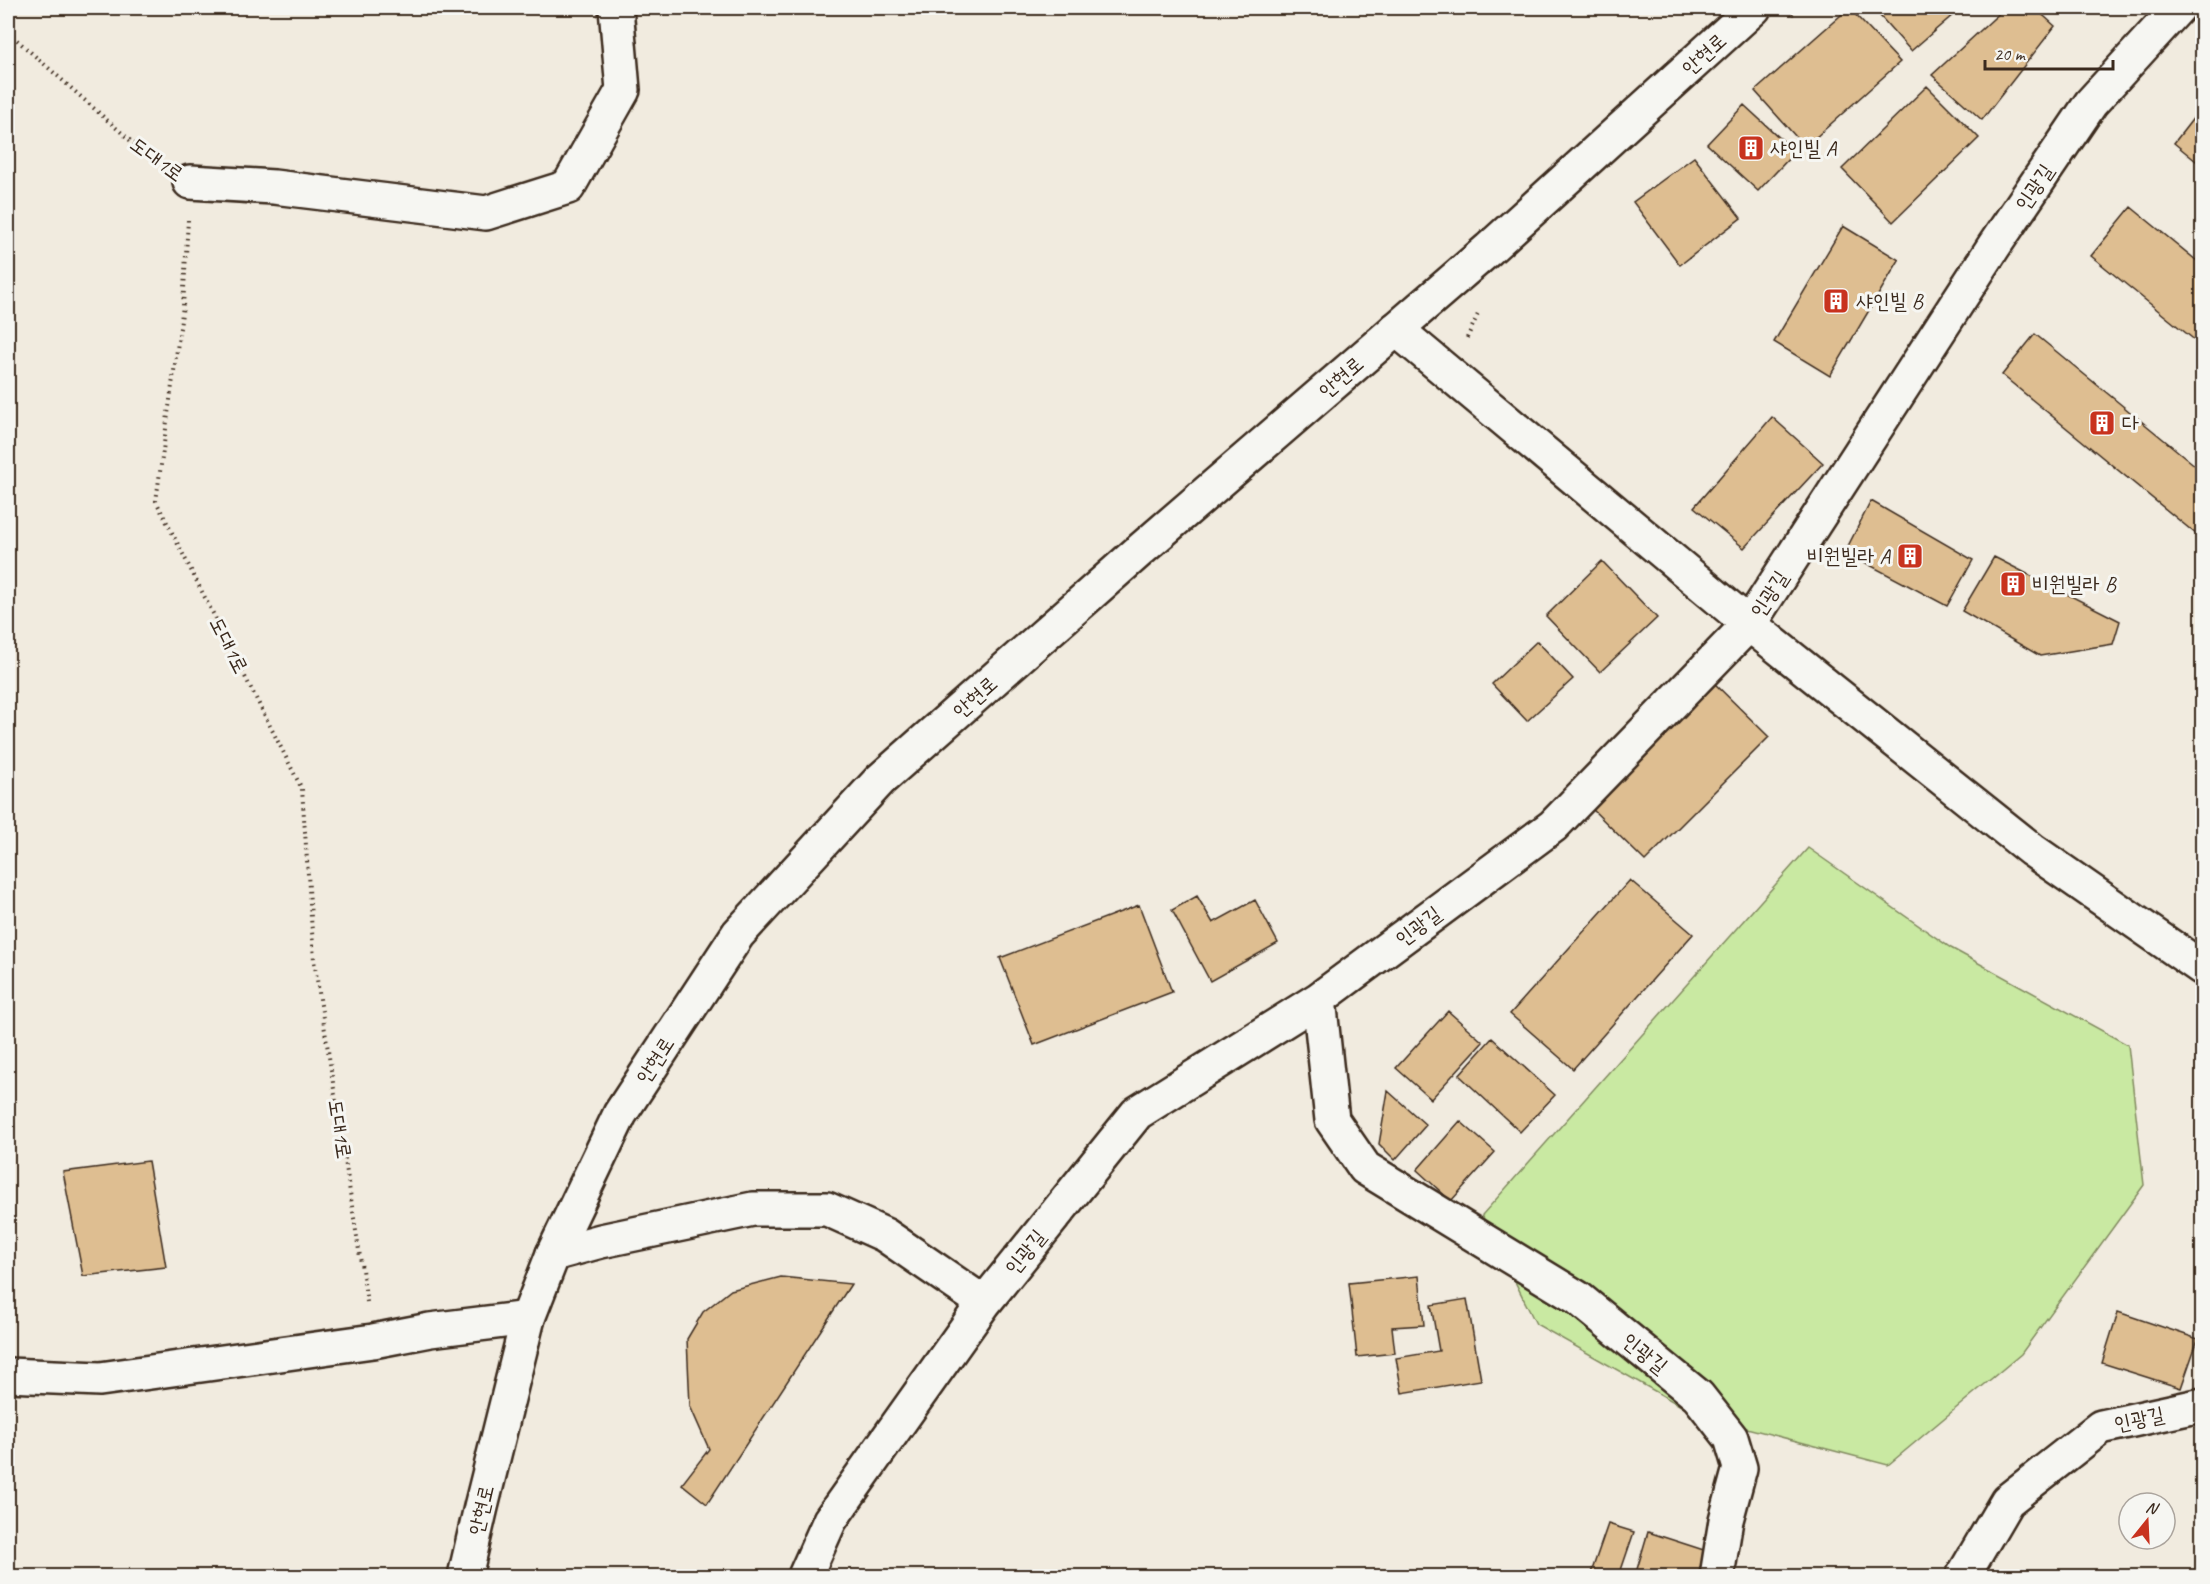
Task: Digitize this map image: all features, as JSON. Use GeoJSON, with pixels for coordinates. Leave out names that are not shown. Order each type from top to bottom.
{"type":"FeatureCollection","features":[{"type":"Feature","properties":{"kind":"street"},"geometry":{"type":"LineString","coordinates":[[190,182],[274,187],[486,213],[568,187],[623,90],[616,8]]}},
{"type":"Feature","properties":{"kind":"street","name":"안현로"},"geometry":{"type":"LineString","coordinates":[[465,1576],[528,1318],[554,1254],[620,1114],[738,934],[880,780],[1146,545],[1489,249],[1754,8]]}},
{"type":"Feature","properties":{"kind":"street","name":"인광길"},"geometry":{"type":"LineString","coordinates":[[805,1576],[830,1520],[984,1303],[1137,1113],[1319,999],[1553,826],[1749,624],[1994,246],[2091,103],[2178,8]]}},
{"type":"Feature","properties":{"kind":"street"},"geometry":{"type":"LineString","coordinates":[[1396,329],[1749,624],[2032,850],[2202,968]]}},
{"type":"Feature","properties":{"kind":"street","name":"인광길"},"geometry":{"type":"LineString","coordinates":[[1319,999],[1332,1120],[1365,1168],[1578,1298],[1698,1396],[1731,1438],[1740,1468],[1726,1520],[1717,1576]]}},
{"type":"Feature","properties":{"kind":"street"},"geometry":{"type":"LineString","coordinates":[[554,1254],[601,1241],[753,1209],[827,1209],[885,1235],[984,1303]]}},
{"type":"Feature","properties":{"kind":"street"},"geometry":{"type":"LineString","coordinates":[[8,1375],[100,1379],[373,1341],[430,1330],[528,1318]]}},
{"type":"Feature","properties":{"kind":"street","name":"인광길"},"geometry":{"type":"LineString","coordinates":[[1963,1576],[2007,1501],[2101,1427],[2202,1406]]}},
{"type":"Feature","properties":{"kind":"path","name":"도대1로"},"geometry":{"type":"LineString","coordinates":[[8,32],[133,143],[190,182],[183,306],[156,501],[302,789],[314,960],[373,1341]]}},
{"type":"Feature","properties":{"kind":"path"},"geometry":{"type":"LineString","coordinates":[[1469,349],[1467,337],[1483,302]]}},
{"type":"Feature","properties":{"kind":"green space"},"geometry":{"type":"Polygon","coordinates":[[[1808,848],[1951,948],[2128,1045],[2144,1185],[2021,1354],[1888,1465],[1697,1415],[1536,1324],[1482,1215],[1808,848]]]}},
{"type":"Feature","properties":{"kind":"building"},"geometry":{"type":"Polygon","coordinates":[[[1849,8],[1900,62],[1805,147],[1755,91],[1849,8]]]}},
{"type":"Feature","properties":{"kind":"building"},"geometry":{"type":"Polygon","coordinates":[[[1873,8],[1961,8],[1911,51],[1873,8]]]}},
{"type":"Feature","properties":{"kind":"building"},"geometry":{"type":"Polygon","coordinates":[[[2005,8],[2035,8],[2055,26],[1982,120],[1932,75],[2005,8]]]}},
{"type":"Feature","properties":{"kind":"building"},"geometry":{"type":"Polygon","coordinates":[[[1927,86],[1979,138],[1893,222],[1842,169],[1927,86]]]}},
{"type":"Feature","properties":{"kind":"building","name":"샤인빌 A"},"geometry":{"type":"Polygon","coordinates":[[[1744,105],[1795,152],[1758,191],[1707,144],[1744,105]]]}},
{"type":"Feature","properties":{"kind":"building"},"geometry":{"type":"Polygon","coordinates":[[[2202,107],[2202,166],[2174,143],[2202,107]]]}},
{"type":"Feature","properties":{"kind":"building"},"geometry":{"type":"Polygon","coordinates":[[[1694,157],[1741,218],[1680,265],[1633,202],[1694,157]]]}},
{"type":"Feature","properties":{"kind":"building"},"geometry":{"type":"Polygon","coordinates":[[[2131,207],[2202,265],[2202,346],[2091,256],[2131,207]]]}},
{"type":"Feature","properties":{"kind":"building","name":"샤인빌 B"},"geometry":{"type":"Polygon","coordinates":[[[1843,226],[1899,260],[1830,376],[1774,342],[1843,226]]]}},
{"type":"Feature","properties":{"kind":"building","name":"다"},"geometry":{"type":"Polygon","coordinates":[[[2035,334],[2202,471],[2202,539],[2002,375],[2035,334]]]}},
{"type":"Feature","properties":{"kind":"building"},"geometry":{"type":"Polygon","coordinates":[[[1772,417],[1823,463],[1744,548],[1694,507],[1772,417]]]}},
{"type":"Feature","properties":{"kind":"building","name":"비원빌라 A"},"geometry":{"type":"Polygon","coordinates":[[[1871,501],[1973,560],[1947,606],[1845,552],[1871,501]]]}},
{"type":"Feature","properties":{"kind":"building","name":"비원빌라 B"},"geometry":{"type":"Polygon","coordinates":[[[1994,557],[2120,621],[2113,644],[2040,656],[1962,611],[1994,557]]]}},
{"type":"Feature","properties":{"kind":"building"},"geometry":{"type":"Polygon","coordinates":[[[1602,561],[1657,618],[1600,672],[1546,616],[1602,561]]]}},
{"type":"Feature","properties":{"kind":"building"},"geometry":{"type":"Polygon","coordinates":[[[1537,641],[1573,679],[1527,721],[1492,684],[1537,641]]]}},
{"type":"Feature","properties":{"kind":"building"},"geometry":{"type":"Polygon","coordinates":[[[1710,679],[1769,737],[1645,861],[1586,803],[1710,679]]]}},
{"type":"Feature","properties":{"kind":"building"},"geometry":{"type":"Polygon","coordinates":[[[1630,880],[1693,934],[1573,1069],[1510,1014],[1630,880]]]}},
{"type":"Feature","properties":{"kind":"building"},"geometry":{"type":"Polygon","coordinates":[[[1197,896],[1213,923],[1255,900],[1278,943],[1210,981],[1172,910],[1197,896]]]}},
{"type":"Feature","properties":{"kind":"building"},"geometry":{"type":"Polygon","coordinates":[[[1139,905],[1172,992],[1034,1045],[1000,958],[1139,905]]]}},
{"type":"Feature","properties":{"kind":"building"},"geometry":{"type":"Polygon","coordinates":[[[1448,1011],[1483,1042],[1431,1099],[1396,1068],[1448,1011]]]}},
{"type":"Feature","properties":{"kind":"building"},"geometry":{"type":"Polygon","coordinates":[[[1492,1038],[1555,1095],[1520,1132],[1459,1075],[1492,1038]]]}},
{"type":"Feature","properties":{"kind":"building"},"geometry":{"type":"Polygon","coordinates":[[[1388,1091],[1426,1125],[1395,1160],[1379,1144],[1388,1091]]]}},
{"type":"Feature","properties":{"kind":"building"},"geometry":{"type":"Polygon","coordinates":[[[1460,1121],[1495,1152],[1451,1201],[1417,1170],[1460,1121]]]}},
{"type":"Feature","properties":{"kind":"building"},"geometry":{"type":"Polygon","coordinates":[[[148,1161],[166,1267],[83,1276],[63,1172],[148,1161]]]}},
{"type":"Feature","properties":{"kind":"building"},"geometry":{"type":"Polygon","coordinates":[[[1419,1276],[1424,1325],[1392,1327],[1395,1353],[1357,1357],[1349,1283],[1419,1276]]]}},
{"type":"Feature","properties":{"kind":"building"},"geometry":{"type":"Polygon","coordinates":[[[781,1277],[851,1284],[707,1504],[682,1484],[709,1449],[690,1406],[687,1339],[703,1312],[731,1290],[781,1277]]]}},
{"type":"Feature","properties":{"kind":"building"},"geometry":{"type":"Polygon","coordinates":[[[1467,1299],[1481,1380],[1402,1393],[1396,1358],[1439,1351],[1431,1305],[1467,1299]]]}},
{"type":"Feature","properties":{"kind":"building"},"geometry":{"type":"Polygon","coordinates":[[[2118,1312],[2198,1339],[2181,1388],[2102,1363],[2118,1312]]]}},
{"type":"Feature","properties":{"kind":"building"},"geometry":{"type":"Polygon","coordinates":[[[1608,1524],[1634,1532],[1619,1576],[1590,1576],[1608,1524]]]}},
{"type":"Feature","properties":{"kind":"building"},"geometry":{"type":"Polygon","coordinates":[[[1648,1532],[1716,1554],[1709,1576],[1635,1576],[1648,1532]]]}},
{"type":"Feature","properties":{"kind":"place","name":"샤인빌 A"},"geometry":{"type":"Point","coordinates":[1751,148]}},
{"type":"Feature","properties":{"kind":"place","name":"샤인빌 B"},"geometry":{"type":"Point","coordinates":[1836,301]}},
{"type":"Feature","properties":{"kind":"place","name":"다"},"geometry":{"type":"Point","coordinates":[2102,423]}},
{"type":"Feature","properties":{"kind":"place","name":"비원빌라 A"},"geometry":{"type":"Point","coordinates":[1910,556]}},
{"type":"Feature","properties":{"kind":"place","name":"비원빌라 B"},"geometry":{"type":"Point","coordinates":[2013,584]}}]}
